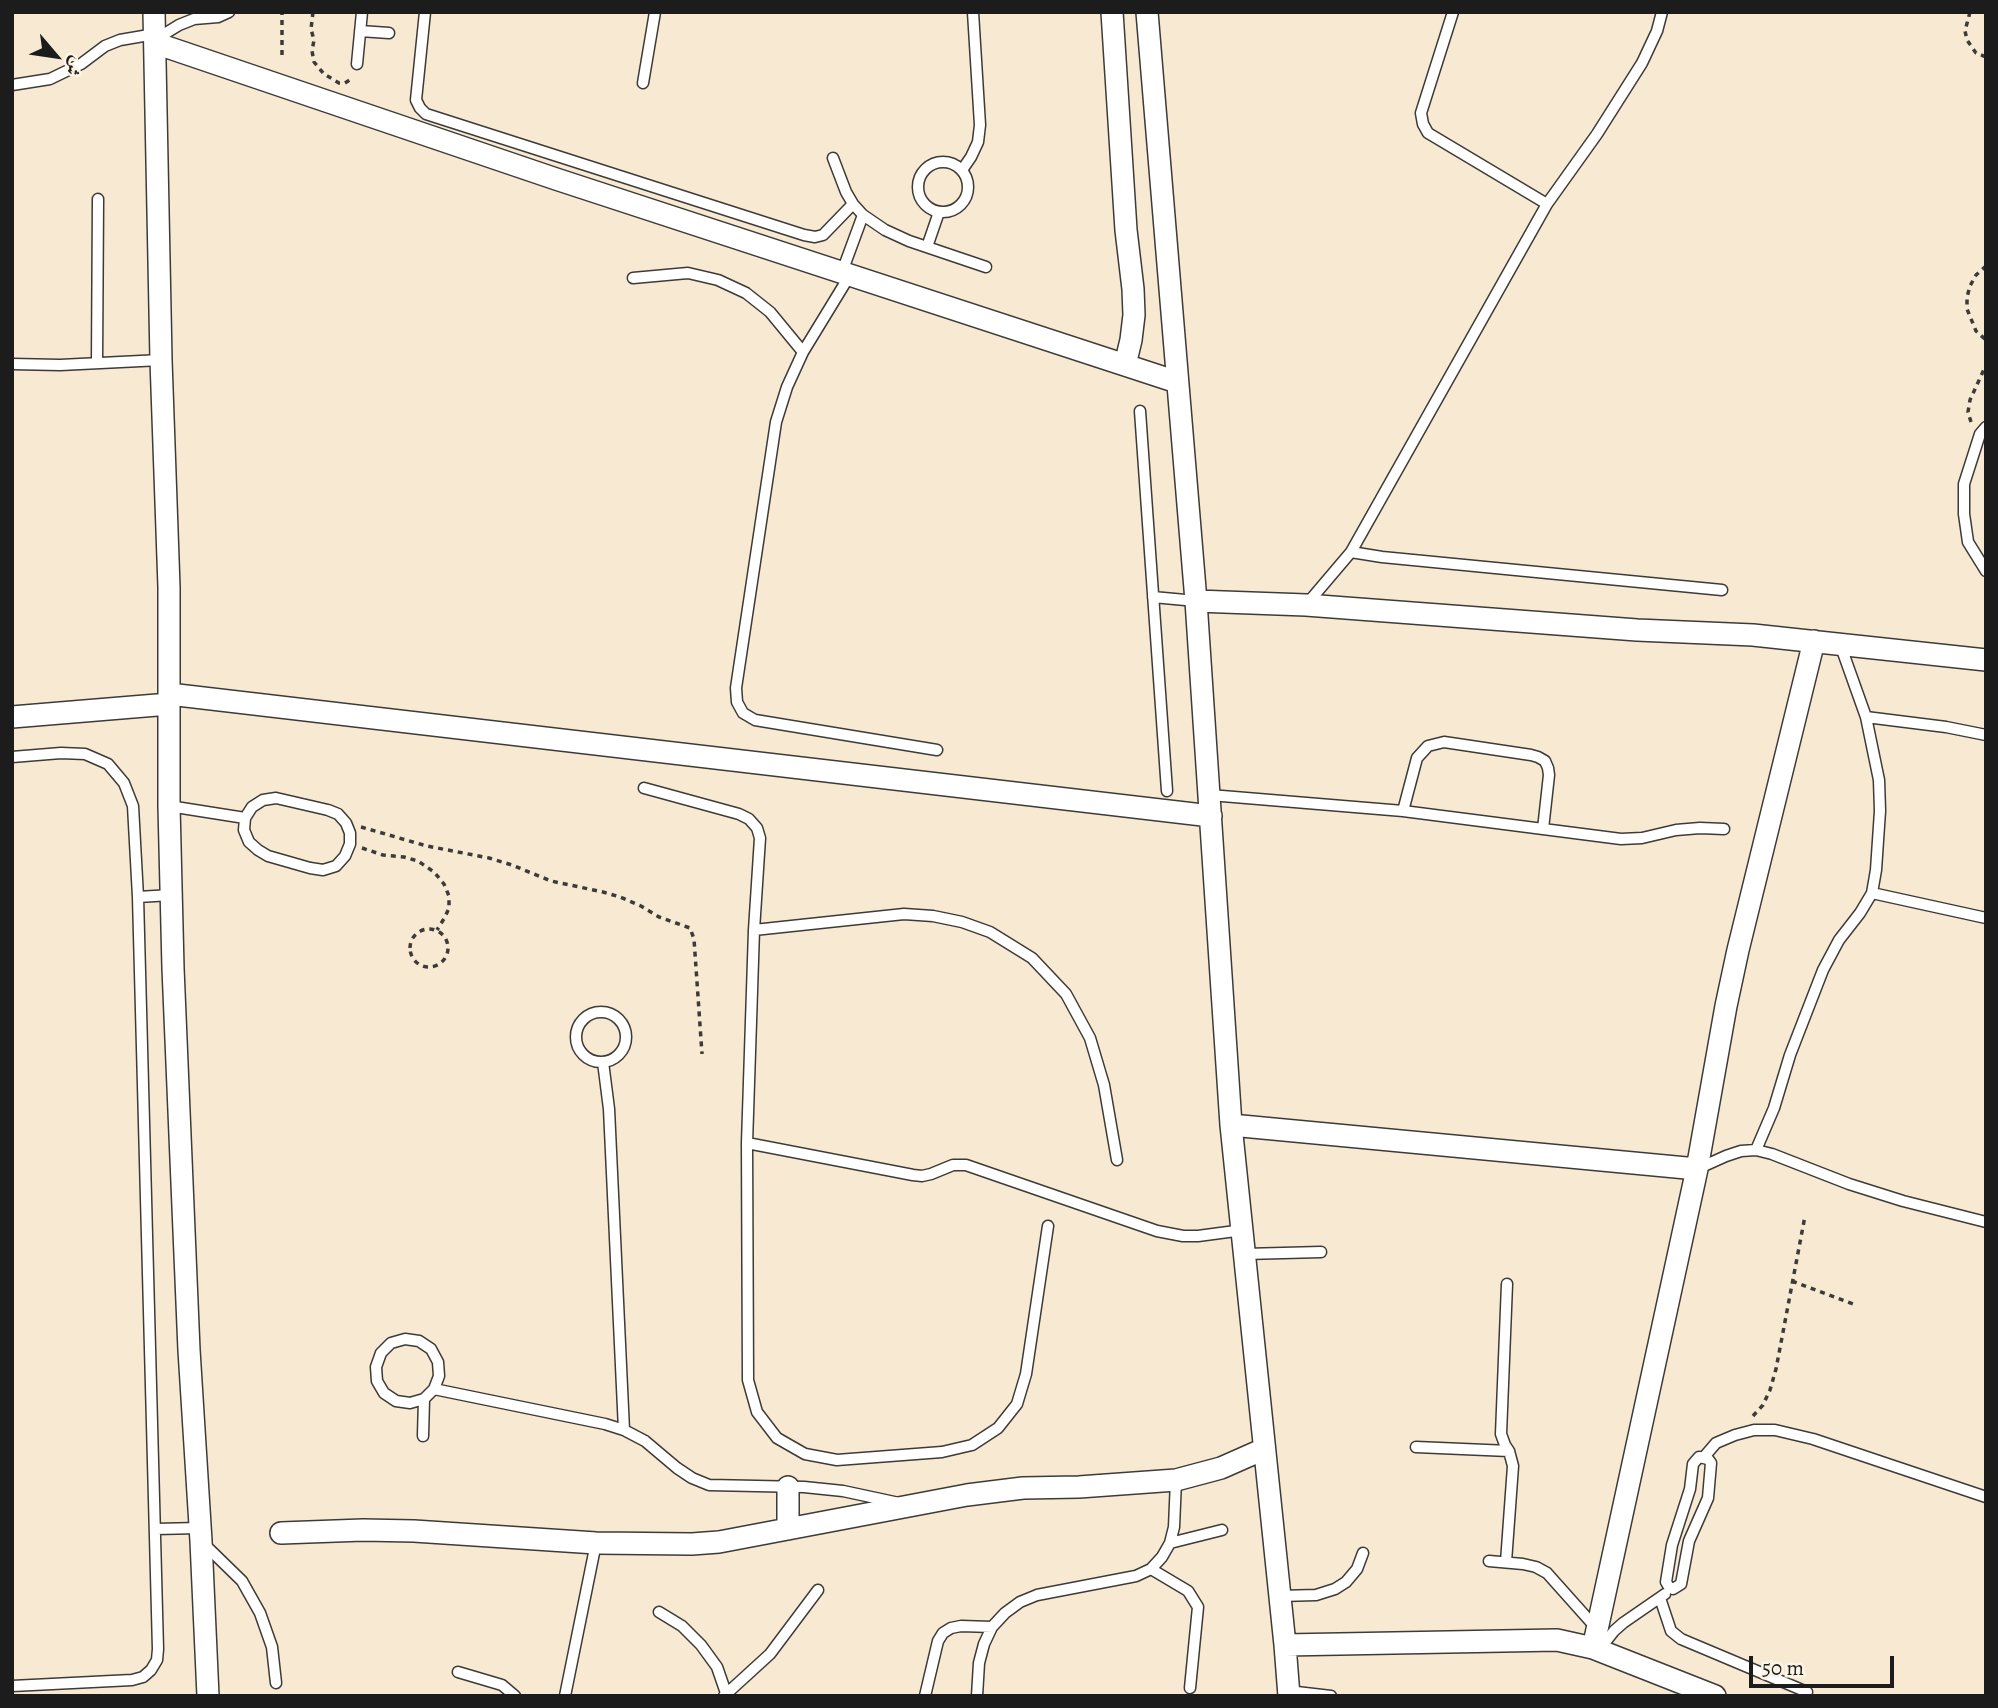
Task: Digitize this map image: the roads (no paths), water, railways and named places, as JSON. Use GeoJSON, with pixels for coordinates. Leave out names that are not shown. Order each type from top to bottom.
{"type":"FeatureCollection","features":[{"type":"Feature","properties":{"kind":"street"},"geometry":{"type":"LineString","coordinates":[[154,12],[169,587],[171,895],[180,1159],[208,1696]]}},
{"type":"Feature","properties":{"kind":"street"},"geometry":{"type":"LineString","coordinates":[[1112,12],[1134,315],[1125,365]]}},
{"type":"Feature","properties":{"kind":"street"},"geometry":{"type":"LineString","coordinates":[[1147,12],[1196,601],[1231,1125],[1289,1693]]}},
{"type":"Feature","properties":{"kind":"street"},"geometry":{"type":"LineString","coordinates":[[155,39],[569,183],[1177,382]]}},
{"type":"Feature","properties":{"kind":"street"},"geometry":{"type":"LineString","coordinates":[[1196,601],[1306,605],[1637,631],[1753,635],[1986,660]]}},
{"type":"Feature","properties":{"kind":"street"},"geometry":{"type":"LineString","coordinates":[[1597,1642],[1697,1170],[1723,1017],[1814,641]]}},
{"type":"Feature","properties":{"kind":"street"},"geometry":{"type":"LineString","coordinates":[[12,717],[169,699],[1211,816]]}},
{"type":"Feature","properties":{"kind":"street"},"geometry":{"type":"LineString","coordinates":[[1231,1125],[1697,1170]]}},
{"type":"Feature","properties":{"kind":"street"},"geometry":{"type":"LineString","coordinates":[[281,1533],[414,1531],[596,1543],[719,1542],[967,1495],[1023,1488],[1175,1480],[1221,1468],[1264,1449]]}},
{"type":"Feature","properties":{"kind":"street"},"geometry":{"type":"LineString","coordinates":[[788,1487],[788,1529]]}},
{"type":"Feature","properties":{"kind":"street"},"geometry":{"type":"LineString","coordinates":[[1285,1644],[1538,1640],[1597,1642],[1715,1696]]}},
{"type":"Feature","properties":{"kind":"lane"},"geometry":{"type":"LineString","coordinates":[[12,85],[50,79],[120,40],[155,39],[194,19],[218,17],[229,12]]}},
{"type":"Feature","properties":{"kind":"lane"},"geometry":{"type":"LineString","coordinates":[[357,64],[362,12]]}},
{"type":"Feature","properties":{"kind":"lane"},"geometry":{"type":"LineString","coordinates":[[425,12],[416,100],[426,114],[804,235],[815,237],[823,234],[853,204]]}},
{"type":"Feature","properties":{"kind":"lane"},"geometry":{"type":"LineString","coordinates":[[643,83],[655,12]]}},
{"type":"Feature","properties":{"kind":"lane"},"geometry":{"type":"LineString","coordinates":[[962,170],[978,142],[980,125],[973,12]]}},
{"type":"Feature","properties":{"kind":"lane"},"geometry":{"type":"LineString","coordinates":[[1453,12],[1421,113],[1423,124],[1428,133],[1547,204]]}},
{"type":"Feature","properties":{"kind":"lane"},"geometry":{"type":"LineString","coordinates":[[1306,605],[1351,552],[1547,204],[1631,81],[1657,31],[1662,12]]}},
{"type":"Feature","properties":{"kind":"lane"},"geometry":{"type":"LineString","coordinates":[[360,31],[389,33]]}},
{"type":"Feature","properties":{"kind":"lane"},"geometry":{"type":"LineString","coordinates":[[833,158],[846,192],[863,215],[885,230],[986,267]]}},
{"type":"Feature","properties":{"kind":"lane"},"geometry":{"type":"LineString","coordinates":[[947,162],[962,170],[968,186],[967,195],[956,208],[939,212],[924,204],[918,188],[919,179],[923,171],[930,166],[947,162]]}},
{"type":"Feature","properties":{"kind":"lane"},"geometry":{"type":"LineString","coordinates":[[97,363],[98,199]]}},
{"type":"Feature","properties":{"kind":"lane"},"geometry":{"type":"LineString","coordinates":[[927,247],[939,212]]}},
{"type":"Feature","properties":{"kind":"lane"},"geometry":{"type":"LineString","coordinates":[[863,215],[846,274],[803,352],[787,387],[776,422],[736,688],[737,702],[743,713],[755,720],[937,750]]}},
{"type":"Feature","properties":{"kind":"lane"},"geometry":{"type":"LineString","coordinates":[[633,278],[688,273],[718,280],[746,293],[770,312],[803,352]]}},
{"type":"Feature","properties":{"kind":"lane"},"geometry":{"type":"LineString","coordinates":[[12,364],[60,365],[161,360]]}},
{"type":"Feature","properties":{"kind":"lane"},"geometry":{"type":"LineString","coordinates":[[1140,411],[1167,791]]}},
{"type":"Feature","properties":{"kind":"lane"},"geometry":{"type":"LineString","coordinates":[[1983,431],[1964,484],[1964,514],[1968,542],[1986,571]]}},
{"type":"Feature","properties":{"kind":"lane"},"geometry":{"type":"LineString","coordinates":[[1351,552],[1382,558],[1722,590]]}},
{"type":"Feature","properties":{"kind":"lane"},"geometry":{"type":"LineString","coordinates":[[1153,597],[1196,601]]}},
{"type":"Feature","properties":{"kind":"lane"},"geometry":{"type":"LineString","coordinates":[[1756,1150],[1774,1108],[1790,1055],[1823,970],[1839,940],[1860,914],[1872,893],[1877,870],[1879,780],[1866,717],[1840,644]]}},
{"type":"Feature","properties":{"kind":"lane"},"geometry":{"type":"LineString","coordinates":[[1866,717],[1986,735]]}},
{"type":"Feature","properties":{"kind":"lane"},"geometry":{"type":"LineString","coordinates":[[1403,811],[1417,758],[1428,746],[1444,742],[1531,755],[1545,761],[1549,775],[1543,829]]}},
{"type":"Feature","properties":{"kind":"lane"},"geometry":{"type":"LineString","coordinates":[[12,757],[85,754],[108,764],[124,783],[133,806],[138,897],[158,1648],[157,1660],[151,1670],[143,1677],[132,1680],[12,1686]]}},
{"type":"Feature","properties":{"kind":"lane"},"geometry":{"type":"LineString","coordinates":[[644,788],[739,814],[749,819],[757,828],[760,838],[754,929],[747,1143],[748,1380],[757,1412],[777,1438],[805,1454],[836,1460],[942,1452],[972,1445],[998,1428],[1017,1404],[1026,1374],[1048,1226]]}},
{"type":"Feature","properties":{"kind":"lane"},"geometry":{"type":"LineString","coordinates":[[1210,795],[1403,811],[1632,839],[1676,830],[1724,829]]}},
{"type":"Feature","properties":{"kind":"lane"},"geometry":{"type":"LineString","coordinates":[[276,798],[328,810],[338,814],[346,822],[350,844],[345,856],[336,866],[323,870],[310,868],[268,856],[258,850],[249,842],[244,830],[245,818],[252,807],[263,800],[276,798]]}},
{"type":"Feature","properties":{"kind":"lane"},"geometry":{"type":"LineString","coordinates":[[169,806],[245,818]]}},
{"type":"Feature","properties":{"kind":"lane"},"geometry":{"type":"LineString","coordinates":[[1872,893],[1986,918]]}},
{"type":"Feature","properties":{"kind":"lane"},"geometry":{"type":"LineString","coordinates":[[138,897],[171,895]]}},
{"type":"Feature","properties":{"kind":"lane"},"geometry":{"type":"LineString","coordinates":[[754,929],[904,914],[933,916],[990,932],[1032,958],[1066,994],[1090,1038],[1104,1085],[1117,1160]]}},
{"type":"Feature","properties":{"kind":"lane"},"geometry":{"type":"LineString","coordinates":[[599,1011],[620,1019],[626,1040],[622,1051],[614,1059],[603,1062],[582,1054],[576,1033],[580,1022],[588,1014],[599,1011]]}},
{"type":"Feature","properties":{"kind":"lane"},"geometry":{"type":"LineString","coordinates":[[603,1062],[609,1109],[624,1430]]}},
{"type":"Feature","properties":{"kind":"lane"},"geometry":{"type":"LineString","coordinates":[[747,1143],[922,1176],[953,1164],[966,1165],[1157,1231],[1182,1236],[1243,1230]]}},
{"type":"Feature","properties":{"kind":"lane"},"geometry":{"type":"LineString","coordinates":[[1697,1170],[1726,1156],[1756,1150],[1849,1184],[1986,1222]]}},
{"type":"Feature","properties":{"kind":"lane"},"geometry":{"type":"LineString","coordinates":[[1245,1254],[1321,1252]]}},
{"type":"Feature","properties":{"kind":"lane"},"geometry":{"type":"LineString","coordinates":[[1506,1562],[1513,1466],[1501,1434],[1507,1284]]}},
{"type":"Feature","properties":{"kind":"lane"},"geometry":{"type":"LineString","coordinates":[[405,1339],[419,1341],[431,1349],[438,1362],[439,1376],[434,1389],[424,1399],[410,1404],[396,1401],[384,1394],[377,1381],[376,1367],[381,1353],[391,1343],[405,1339]]}},
{"type":"Feature","properties":{"kind":"lane"},"geometry":{"type":"LineString","coordinates":[[434,1389],[624,1430],[645,1441],[692,1478],[709,1485],[843,1491],[911,1506]]}},
{"type":"Feature","properties":{"kind":"lane"},"geometry":{"type":"LineString","coordinates":[[422,1436],[424,1399]]}},
{"type":"Feature","properties":{"kind":"lane"},"geometry":{"type":"LineString","coordinates":[[1673,1589],[1666,1582],[1674,1536],[1690,1489],[1693,1464],[1699,1457],[1704,1457],[1716,1443],[1735,1435],[1765,1430],[1794,1434],[1986,1497]]}},
{"type":"Feature","properties":{"kind":"lane"},"geometry":{"type":"LineString","coordinates":[[1416,1447],[1509,1451]]}},
{"type":"Feature","properties":{"kind":"lane"},"geometry":{"type":"LineString","coordinates":[[1489,1561],[1536,1567],[1547,1573],[1597,1642],[1681,1584],[1689,1541],[1708,1498],[1712,1468],[1704,1457]]}},
{"type":"Feature","properties":{"kind":"lane"},"geometry":{"type":"LineString","coordinates":[[977,1696],[979,1663],[984,1644],[992,1627],[1004,1613],[1037,1595],[1136,1576],[1151,1569],[1163,1557],[1174,1527],[1175,1480]]}},
{"type":"Feature","properties":{"kind":"lane"},"geometry":{"type":"LineString","coordinates":[[155,1529],[201,1534],[242,1581],[260,1613],[272,1647],[276,1683]]}},
{"type":"Feature","properties":{"kind":"lane"},"geometry":{"type":"LineString","coordinates":[[1170,1543],[1222,1530]]}},
{"type":"Feature","properties":{"kind":"lane"},"geometry":{"type":"LineString","coordinates":[[565,1696],[596,1543]]}},
{"type":"Feature","properties":{"kind":"lane"},"geometry":{"type":"LineString","coordinates":[[1280,1596],[1316,1595],[1335,1589],[1346,1582],[1357,1569],[1363,1553]]}},
{"type":"Feature","properties":{"kind":"lane"},"geometry":{"type":"LineString","coordinates":[[1151,1569],[1188,1591],[1198,1607],[1191,1688]]}},
{"type":"Feature","properties":{"kind":"lane"},"geometry":{"type":"LineString","coordinates":[[659,1612],[682,1626],[701,1645],[717,1667],[725,1694],[770,1654],[818,1590]]}},
{"type":"Feature","properties":{"kind":"lane"},"geometry":{"type":"LineString","coordinates":[[1660,1598],[1671,1630],[1681,1639],[1807,1692]]}},
{"type":"Feature","properties":{"kind":"lane"},"geometry":{"type":"LineString","coordinates":[[925,1696],[938,1641],[943,1633],[961,1626],[992,1627]]}},
{"type":"Feature","properties":{"kind":"lane"},"geometry":{"type":"LineString","coordinates":[[458,1672],[502,1685],[516,1696]]}},
{"type":"Feature","properties":{"kind":"lane"},"geometry":{"type":"LineString","coordinates":[[1289,1693],[1331,1696]]}}]}
